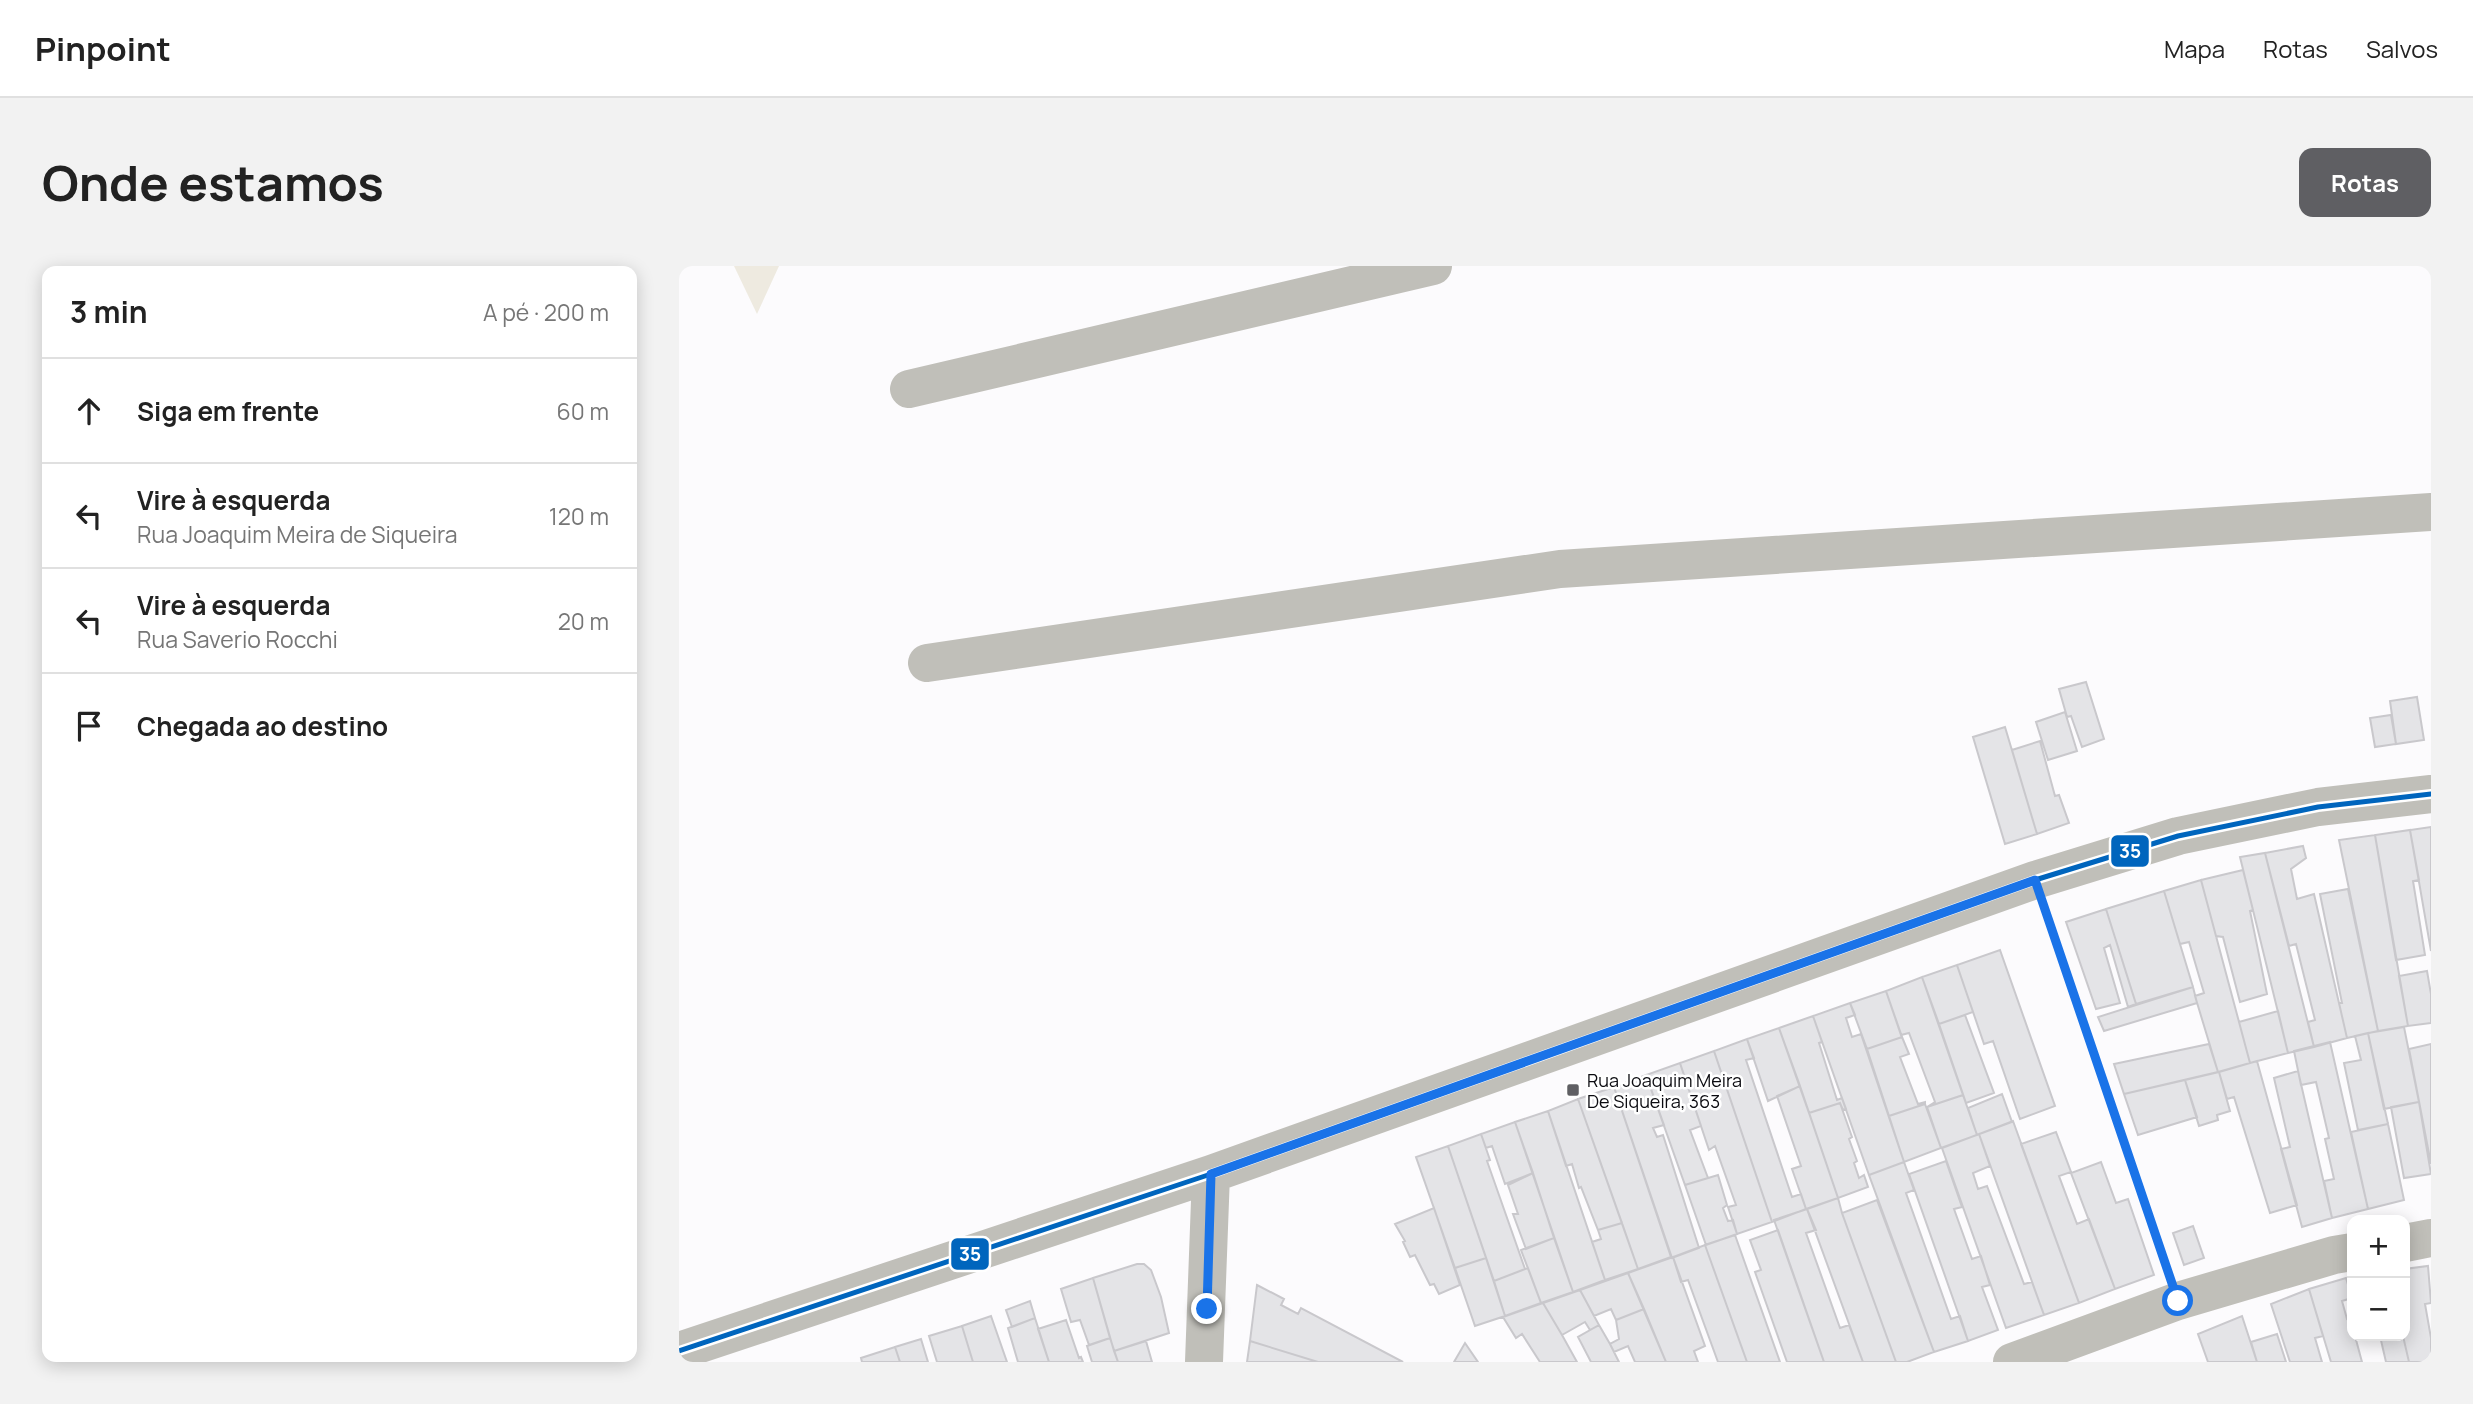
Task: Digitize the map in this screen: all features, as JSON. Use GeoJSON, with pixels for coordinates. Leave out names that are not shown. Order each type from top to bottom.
{"type":"FeatureCollection","features":[{"type":"Feature","properties":{"kind":"street"},"geometry":{"type":"LineString","coordinates":[[909,389],[1433,266]]}},
{"type":"Feature","properties":{"kind":"street"},"geometry":{"type":"LineString","coordinates":[[927,663],[1560,569],[2431,512]]}},
{"type":"Feature","properties":{"kind":"street"},"geometry":{"type":"LineString","coordinates":[[679,1351],[1211,1174],[2035,880],[2178,836],[2318,807],[2431,794]]}},
{"type":"Feature","properties":{"kind":"street"},"geometry":{"type":"LineString","coordinates":[[1204,1362],[1211,1174]]}},
{"type":"Feature","properties":{"kind":"street"},"geometry":{"type":"LineString","coordinates":[[2410,1242],[2431,1238]]}},
{"type":"Feature","properties":{"kind":"street"},"geometry":{"type":"LineString","coordinates":[[2012,1362],[2178,1301],[2347,1253]]}},
{"type":"Feature","properties":{"kind":"path"},"geometry":{"type":"LineString","coordinates":[[2035,880],[2178,1301]]}},
{"type":"Feature","properties":{"kind":"shaded area"},"geometry":{"type":"Polygon","coordinates":[[[734,266],[779,266],[757,314],[734,266]]]}},
{"type":"Feature","properties":{"kind":"building"},"geometry":{"type":"Polygon","coordinates":[[[2086,682],[2104,739],[2082,747],[2071,716],[2067,717],[2059,689],[2086,682]]]}},
{"type":"Feature","properties":{"kind":"building"},"geometry":{"type":"Polygon","coordinates":[[[2417,697],[2424,740],[2396,744],[2390,701],[2417,697]]]}},
{"type":"Feature","properties":{"kind":"building"},"geometry":{"type":"Polygon","coordinates":[[[2065,712],[2077,751],[2048,760],[2036,722],[2065,712]]]}},
{"type":"Feature","properties":{"kind":"building"},"geometry":{"type":"Polygon","coordinates":[[[2391,715],[2396,744],[2375,747],[2370,718],[2391,715]]]}},
{"type":"Feature","properties":{"kind":"building"},"geometry":{"type":"Polygon","coordinates":[[[2005,727],[2037,834],[2005,844],[1973,737],[2005,727]]]}},
{"type":"Feature","properties":{"kind":"building"},"geometry":{"type":"Polygon","coordinates":[[[2040,741],[2055,796],[2059,795],[2069,823],[2037,834],[2012,750],[2040,741]]]}},
{"type":"Feature","properties":{"kind":"building"},"geometry":{"type":"Polygon","coordinates":[[[2431,827],[2431,951],[2410,830],[2431,827]]]}},
{"type":"Feature","properties":{"kind":"building"},"geometry":{"type":"Polygon","coordinates":[[[2410,830],[2419,880],[2413,881],[2425,955],[2396,960],[2375,835],[2410,830]]]}},
{"type":"Feature","properties":{"kind":"building"},"geometry":{"type":"Polygon","coordinates":[[[2375,835],[2408,1026],[2378,1031],[2339,840],[2375,835]]]}},
{"type":"Feature","properties":{"kind":"building"},"geometry":{"type":"Polygon","coordinates":[[[2303,846],[2306,858],[2291,869],[2297,899],[2314,894],[2347,1038],[2314,1047],[2308,1022],[2315,1020],[2296,944],[2289,946],[2265,853],[2303,846]]]}},
{"type":"Feature","properties":{"kind":"building"},"geometry":{"type":"Polygon","coordinates":[[[2265,853],[2314,1047],[2288,1053],[2240,857],[2265,853]]]}},
{"type":"Feature","properties":{"kind":"building"},"geometry":{"type":"Polygon","coordinates":[[[2243,870],[2253,910],[2250,911],[2267,994],[2240,1002],[2223,937],[2216,936],[2201,880],[2243,870]]]}},
{"type":"Feature","properties":{"kind":"building"},"geometry":{"type":"Polygon","coordinates":[[[2201,880],[2250,1063],[2218,1072],[2195,996],[2204,993],[2189,942],[2180,944],[2164,891],[2201,880]]]}},
{"type":"Feature","properties":{"kind":"building"},"geometry":{"type":"Polygon","coordinates":[[[2348,889],[2378,1031],[2347,1038],[2320,894],[2348,889]]]}},
{"type":"Feature","properties":{"kind":"building"},"geometry":{"type":"Polygon","coordinates":[[[2164,891],[2193,987],[2136,1004],[2106,909],[2164,891]]]}},
{"type":"Feature","properties":{"kind":"building"},"geometry":{"type":"Polygon","coordinates":[[[2106,909],[2136,1004],[2128,1007],[2110,945],[2104,948],[2120,1003],[2096,1009],[2066,922],[2106,909]]]}},
{"type":"Feature","properties":{"kind":"building"},"geometry":{"type":"Polygon","coordinates":[[[2000,950],[2055,1106],[2020,1119],[1993,1041],[1984,1044],[1957,965],[2000,950]]]}},
{"type":"Feature","properties":{"kind":"building"},"geometry":{"type":"Polygon","coordinates":[[[1957,965],[1973,1012],[1939,1024],[1922,977],[1957,965]]]}},
{"type":"Feature","properties":{"kind":"building"},"geometry":{"type":"Polygon","coordinates":[[[2427,971],[2431,994],[2431,1023],[2408,1026],[2399,976],[2427,971]]]}},
{"type":"Feature","properties":{"kind":"building"},"geometry":{"type":"Polygon","coordinates":[[[1922,977],[1963,1095],[1927,1107],[1935,1102],[1909,1033],[1901,1035],[1886,991],[1922,977]]]}},
{"type":"Feature","properties":{"kind":"building"},"geometry":{"type":"Polygon","coordinates":[[[2193,987],[2197,1003],[2104,1031],[2098,1017],[2193,987]]]}},
{"type":"Feature","properties":{"kind":"building"},"geometry":{"type":"Polygon","coordinates":[[[1886,991],[1902,1037],[1867,1049],[1850,1003],[1886,991]]]}},
{"type":"Feature","properties":{"kind":"building"},"geometry":{"type":"Polygon","coordinates":[[[1850,1003],[1855,1015],[1846,1018],[1852,1037],[1861,1034],[1904,1162],[1869,1175],[1813,1016],[1850,1003]]]}},
{"type":"Feature","properties":{"kind":"building"},"geometry":{"type":"Polygon","coordinates":[[[2278,1011],[2288,1053],[2250,1063],[2239,1022],[2278,1011]]]}},
{"type":"Feature","properties":{"kind":"building"},"geometry":{"type":"Polygon","coordinates":[[[1965,1015],[1994,1093],[1966,1103],[1939,1024],[1965,1015]]]}},
{"type":"Feature","properties":{"kind":"building"},"geometry":{"type":"Polygon","coordinates":[[[1813,1016],[1837,1100],[1842,1098],[1846,1109],[1843,1110],[1840,1103],[1809,1113],[1779,1028],[1813,1016]]]}},
{"type":"Feature","properties":{"kind":"building"},"geometry":{"type":"Polygon","coordinates":[[[2404,1027],[2419,1102],[2384,1109],[2368,1033],[2404,1027]]]}},
{"type":"Feature","properties":{"kind":"building"},"geometry":{"type":"Polygon","coordinates":[[[1779,1028],[1800,1086],[1768,1101],[1747,1039],[1779,1028]]]}},
{"type":"Feature","properties":{"kind":"building"},"geometry":{"type":"Polygon","coordinates":[[[2368,1033],[2388,1124],[2358,1130],[2344,1063],[2361,1060],[2355,1036],[2368,1033]]]}},
{"type":"Feature","properties":{"kind":"building"},"geometry":{"type":"Polygon","coordinates":[[[1902,1037],[1909,1054],[1900,1057],[1918,1104],[1925,1104],[1889,1116],[1867,1049],[1902,1037]]]}},
{"type":"Feature","properties":{"kind":"building"},"geometry":{"type":"Polygon","coordinates":[[[1747,1039],[1754,1058],[1746,1060],[1792,1197],[1801,1194],[1806,1209],[1772,1222],[1714,1051],[1747,1039]]]}},
{"type":"Feature","properties":{"kind":"building"},"geometry":{"type":"Polygon","coordinates":[[[2330,1042],[2368,1209],[2332,1218],[2324,1181],[2334,1179],[2325,1139],[2329,1138],[2316,1082],[2301,1085],[2294,1051],[2330,1042]]]}},
{"type":"Feature","properties":{"kind":"building"},"geometry":{"type":"Polygon","coordinates":[[[2209,1044],[2218,1072],[2124,1094],[2114,1064],[2209,1044]]]}},
{"type":"Feature","properties":{"kind":"building"},"geometry":{"type":"Polygon","coordinates":[[[2431,1044],[2431,1164],[2409,1049],[2431,1044]]]}},
{"type":"Feature","properties":{"kind":"building"},"geometry":{"type":"Polygon","coordinates":[[[1714,1051],[1772,1222],[1737,1234],[1728,1207],[1736,1205],[1715,1146],[1709,1150],[1680,1063],[1714,1051]]]}},
{"type":"Feature","properties":{"kind":"building"},"geometry":{"type":"Polygon","coordinates":[[[2257,1061],[2297,1205],[2270,1213],[2234,1097],[2227,1099],[2219,1072],[2257,1061]]]}},
{"type":"Feature","properties":{"kind":"building"},"geometry":{"type":"Polygon","coordinates":[[[1680,1063],[1701,1126],[1690,1130],[1708,1178],[1685,1185],[1646,1075],[1680,1063]]]}},
{"type":"Feature","properties":{"kind":"building"},"geometry":{"type":"Polygon","coordinates":[[[2298,1071],[2332,1218],[2302,1227],[2281,1149],[2290,1147],[2274,1078],[2298,1071]]]}},
{"type":"Feature","properties":{"kind":"building"},"geometry":{"type":"Polygon","coordinates":[[[2219,1072],[2230,1111],[2217,1115],[2218,1120],[2199,1126],[2185,1080],[2219,1072]]]}},
{"type":"Feature","properties":{"kind":"building"},"geometry":{"type":"Polygon","coordinates":[[[1646,1075],[1664,1125],[1653,1128],[1657,1137],[1663,1135],[1699,1248],[1672,1258],[1614,1087],[1646,1075]]]}},
{"type":"Feature","properties":{"kind":"building"},"geometry":{"type":"Polygon","coordinates":[[[2185,1080],[2197,1117],[2138,1135],[2124,1094],[2185,1080]]]}},
{"type":"Feature","properties":{"kind":"building"},"geometry":{"type":"Polygon","coordinates":[[[1800,1086],[1838,1198],[1806,1209],[1792,1169],[1801,1166],[1777,1096],[1800,1086]]]}},
{"type":"Feature","properties":{"kind":"building"},"geometry":{"type":"Polygon","coordinates":[[[1614,1087],[1671,1257],[1638,1269],[1578,1099],[1614,1087]]]}},
{"type":"Feature","properties":{"kind":"building"},"geometry":{"type":"Polygon","coordinates":[[[2002,1094],[2012,1122],[1977,1135],[1968,1108],[2002,1094]]]}},
{"type":"Feature","properties":{"kind":"building"},"geometry":{"type":"Polygon","coordinates":[[[1963,1095],[1977,1135],[1941,1148],[1927,1107],[1963,1095]]]}},
{"type":"Feature","properties":{"kind":"building"},"geometry":{"type":"Polygon","coordinates":[[[1578,1099],[1622,1223],[1598,1230],[1581,1187],[1579,1188],[1572,1164],[1566,1166],[1548,1111],[1578,1099]]]}},
{"type":"Feature","properties":{"kind":"building"},"geometry":{"type":"Polygon","coordinates":[[[2419,1102],[2431,1174],[2404,1178],[2391,1107],[2419,1102]]]}},
{"type":"Feature","properties":{"kind":"building"},"geometry":{"type":"Polygon","coordinates":[[[1840,1103],[1852,1137],[1849,1139],[1857,1161],[1854,1163],[1859,1178],[1864,1175],[1868,1187],[1838,1198],[1809,1113],[1840,1103]]]}},
{"type":"Feature","properties":{"kind":"building"},"geometry":{"type":"Polygon","coordinates":[[[1925,1104],[1941,1148],[1904,1162],[1889,1116],[1925,1104]]]}},
{"type":"Feature","properties":{"kind":"building"},"geometry":{"type":"Polygon","coordinates":[[[1548,1111],[1605,1280],[1573,1292],[1515,1122],[1548,1111]]]}},
{"type":"Feature","properties":{"kind":"building"},"geometry":{"type":"Polygon","coordinates":[[[2013,1121],[2079,1303],[2044,1315],[1979,1134],[2013,1121]]]}},
{"type":"Feature","properties":{"kind":"building"},"geometry":{"type":"Polygon","coordinates":[[[1515,1122],[1533,1173],[1505,1184],[1492,1146],[1486,1148],[1481,1134],[1515,1122]]]}},
{"type":"Feature","properties":{"kind":"building"},"geometry":{"type":"Polygon","coordinates":[[[2388,1124],[2404,1200],[2368,1209],[2351,1132],[2388,1124]]]}},
{"type":"Feature","properties":{"kind":"building"},"geometry":{"type":"Polygon","coordinates":[[[2056,1132],[2071,1172],[2059,1176],[2077,1224],[2089,1219],[2115,1289],[2079,1303],[2021,1144],[2056,1132]]]}},
{"type":"Feature","properties":{"kind":"building"},"geometry":{"type":"Polygon","coordinates":[[[1481,1134],[1490,1160],[1487,1161],[1525,1269],[1494,1281],[1448,1146],[1481,1134]]]}},
{"type":"Feature","properties":{"kind":"building"},"geometry":{"type":"Polygon","coordinates":[[[1979,1134],[1990,1166],[1973,1173],[1978,1189],[1987,1186],[2024,1284],[2032,1282],[2044,1315],[2006,1328],[1942,1148],[1979,1134]]]}},
{"type":"Feature","properties":{"kind":"building"},"geometry":{"type":"Polygon","coordinates":[[[1448,1146],[1486,1258],[1455,1268],[1416,1157],[1448,1146]]]}},
{"type":"Feature","properties":{"kind":"building"},"geometry":{"type":"Polygon","coordinates":[[[1946,1161],[1962,1207],[1954,1209],[1972,1259],[1981,1256],[1990,1285],[1982,1287],[1998,1330],[1968,1341],[1909,1174],[1946,1161]]]}},
{"type":"Feature","properties":{"kind":"building"},"geometry":{"type":"Polygon","coordinates":[[[1904,1162],[1914,1190],[1906,1193],[1951,1319],[1960,1316],[1968,1341],[1934,1352],[1869,1175],[1904,1162]]]}},
{"type":"Feature","properties":{"kind":"building"},"geometry":{"type":"Polygon","coordinates":[[[2101,1162],[2116,1203],[2128,1199],[2154,1275],[2115,1289],[2071,1173],[2101,1162]]]}},
{"type":"Feature","properties":{"kind":"building"},"geometry":{"type":"Polygon","coordinates":[[[1533,1173],[1554,1238],[1526,1249],[1513,1214],[1518,1214],[1508,1185],[1533,1173]]]}},
{"type":"Feature","properties":{"kind":"building"},"geometry":{"type":"Polygon","coordinates":[[[1718,1175],[1727,1205],[1723,1208],[1728,1221],[1733,1220],[1737,1234],[1706,1245],[1685,1185],[1718,1175]]]}},
{"type":"Feature","properties":{"kind":"building"},"geometry":{"type":"Polygon","coordinates":[[[1838,1198],[1896,1362],[1863,1362],[1807,1209],[1838,1198]]]}},
{"type":"Feature","properties":{"kind":"building"},"geometry":{"type":"Polygon","coordinates":[[[1877,1200],[1934,1352],[1907,1362],[1896,1362],[1842,1213],[1877,1200]]]}},
{"type":"Feature","properties":{"kind":"building"},"geometry":{"type":"Polygon","coordinates":[[[1434,1208],[1460,1285],[1439,1294],[1434,1284],[1430,1285],[1415,1255],[1410,1257],[1395,1224],[1434,1208]]]}},
{"type":"Feature","properties":{"kind":"building"},"geometry":{"type":"Polygon","coordinates":[[[1807,1209],[1816,1230],[1806,1233],[1840,1328],[1849,1325],[1863,1362],[1824,1362],[1774,1220],[1807,1209]]]}},
{"type":"Feature","properties":{"kind":"building"},"geometry":{"type":"Polygon","coordinates":[[[1622,1223],[1638,1269],[1605,1280],[1592,1242],[1601,1239],[1598,1230],[1622,1223]]]}},
{"type":"Feature","properties":{"kind":"building"},"geometry":{"type":"Polygon","coordinates":[[[2193,1226],[2204,1258],[2184,1265],[2173,1233],[2193,1226]]]}},
{"type":"Feature","properties":{"kind":"building"},"geometry":{"type":"Polygon","coordinates":[[[1778,1230],[1824,1362],[1787,1362],[1755,1272],[1761,1270],[1750,1240],[1778,1230]]]}},
{"type":"Feature","properties":{"kind":"building"},"geometry":{"type":"Polygon","coordinates":[[[1735,1235],[1780,1362],[1747,1362],[1705,1245],[1735,1235]]]}},
{"type":"Feature","properties":{"kind":"building"},"geometry":{"type":"Polygon","coordinates":[[[1554,1238],[1573,1292],[1541,1303],[1521,1250],[1554,1238]]]}},
{"type":"Feature","properties":{"kind":"building"},"geometry":{"type":"Polygon","coordinates":[[[1705,1245],[1747,1362],[1718,1362],[1688,1280],[1681,1282],[1673,1257],[1705,1245]]]}},
{"type":"Feature","properties":{"kind":"building"},"geometry":{"type":"Polygon","coordinates":[[[1673,1257],[1705,1346],[1694,1351],[1698,1362],[1666,1362],[1628,1273],[1673,1257]]]}},
{"type":"Feature","properties":{"kind":"building"},"geometry":{"type":"Polygon","coordinates":[[[1486,1258],[1505,1316],[1475,1326],[1455,1268],[1486,1258]]]}},
{"type":"Feature","properties":{"kind":"building"},"geometry":{"type":"Polygon","coordinates":[[[1144,1264],[1151,1270],[1161,1297],[1169,1333],[1114,1351],[1093,1278],[1144,1264]]]}},
{"type":"Feature","properties":{"kind":"building"},"geometry":{"type":"Polygon","coordinates":[[[2428,1266],[2431,1303],[2425,1304],[2431,1338],[2431,1362],[2409,1362],[2404,1341],[2410,1341],[2410,1268],[2428,1266]]]}},
{"type":"Feature","properties":{"kind":"building"},"geometry":{"type":"Polygon","coordinates":[[[1528,1268],[1541,1303],[1505,1316],[1494,1281],[1528,1268]]]}},
{"type":"Feature","properties":{"kind":"building"},"geometry":{"type":"Polygon","coordinates":[[[1628,1273],[1644,1309],[1616,1320],[1611,1309],[1594,1316],[1580,1290],[1628,1273]]]}},
{"type":"Feature","properties":{"kind":"building"},"geometry":{"type":"Polygon","coordinates":[[[1093,1278],[1110,1338],[1089,1345],[1080,1320],[1071,1322],[1061,1289],[1093,1278]]]}},
{"type":"Feature","properties":{"kind":"building"},"geometry":{"type":"Polygon","coordinates":[[[2346,1278],[2347,1300],[2342,1301],[2347,1319],[2347,1341],[2356,1341],[2362,1362],[2331,1362],[2309,1289],[2346,1278]]]}},
{"type":"Feature","properties":{"kind":"building"},"geometry":{"type":"Polygon","coordinates":[[[1257,1285],[1284,1299],[1281,1305],[1298,1314],[1301,1308],[1403,1362],[1318,1362],[1250,1341],[1257,1285]]]}},
{"type":"Feature","properties":{"kind":"building"},"geometry":{"type":"Polygon","coordinates":[[[2309,1289],[2323,1336],[2315,1338],[2322,1362],[2290,1362],[2271,1304],[2309,1289]]]}},
{"type":"Feature","properties":{"kind":"building"},"geometry":{"type":"Polygon","coordinates":[[[1580,1290],[1599,1325],[1590,1330],[1585,1322],[1562,1335],[1543,1303],[1580,1290]]]}},
{"type":"Feature","properties":{"kind":"building"},"geometry":{"type":"Polygon","coordinates":[[[1030,1301],[1035,1318],[1012,1327],[1006,1310],[1030,1301]]]}},
{"type":"Feature","properties":{"kind":"building"},"geometry":{"type":"Polygon","coordinates":[[[1543,1303],[1577,1362],[1540,1362],[1522,1334],[1516,1338],[1503,1317],[1543,1303]]]}},
{"type":"Feature","properties":{"kind":"building"},"geometry":{"type":"Polygon","coordinates":[[[1644,1309],[1666,1362],[1635,1362],[1628,1346],[1614,1352],[1610,1344],[1619,1339],[1616,1320],[1644,1309]]]}},
{"type":"Feature","properties":{"kind":"building"},"geometry":{"type":"Polygon","coordinates":[[[991,1316],[1007,1362],[973,1362],[962,1326],[991,1316]]]}},
{"type":"Feature","properties":{"kind":"building"},"geometry":{"type":"Polygon","coordinates":[[[2242,1316],[2257,1362],[2208,1362],[2198,1334],[2242,1316]]]}},
{"type":"Feature","properties":{"kind":"building"},"geometry":{"type":"Polygon","coordinates":[[[1035,1318],[1049,1362],[1018,1362],[1008,1328],[1035,1318]]]}},
{"type":"Feature","properties":{"kind":"building"},"geometry":{"type":"Polygon","coordinates":[[[1066,1320],[1079,1358],[1081,1357],[1083,1362],[1049,1362],[1038,1329],[1066,1320]]]}},
{"type":"Feature","properties":{"kind":"building"},"geometry":{"type":"Polygon","coordinates":[[[1599,1325],[1619,1362],[1591,1362],[1578,1337],[1599,1325]]]}},
{"type":"Feature","properties":{"kind":"building"},"geometry":{"type":"Polygon","coordinates":[[[962,1326],[973,1362],[937,1362],[929,1336],[962,1326]]]}},
{"type":"Feature","properties":{"kind":"building"},"geometry":{"type":"Polygon","coordinates":[[[2277,1334],[2286,1362],[2257,1362],[2251,1342],[2277,1334]]]}},
{"type":"Feature","properties":{"kind":"building"},"geometry":{"type":"Polygon","coordinates":[[[1110,1338],[1118,1362],[1092,1362],[1087,1346],[1110,1338]]]}},
{"type":"Feature","properties":{"kind":"building"},"geometry":{"type":"Polygon","coordinates":[[[921,1339],[928,1362],[900,1362],[895,1347],[921,1339]]]}},
{"type":"Feature","properties":{"kind":"building"},"geometry":{"type":"Polygon","coordinates":[[[1146,1341],[1152,1362],[1118,1362],[1114,1351],[1146,1341]]]}},
{"type":"Feature","properties":{"kind":"building"},"geometry":{"type":"Polygon","coordinates":[[[1250,1341],[1318,1362],[1247,1362],[1250,1341]]]}},
{"type":"Feature","properties":{"kind":"building"},"geometry":{"type":"Polygon","coordinates":[[[2381,1341],[2404,1341],[2409,1362],[2386,1362],[2381,1341]]]}},
{"type":"Feature","properties":{"kind":"building"},"geometry":{"type":"Polygon","coordinates":[[[1465,1343],[1478,1362],[1454,1362],[1465,1343]]]}},
{"type":"Feature","properties":{"kind":"building"},"geometry":{"type":"Polygon","coordinates":[[[895,1347],[900,1362],[862,1362],[861,1358],[895,1347]]]}},
{"type":"Feature","properties":{"kind":"transit line","name":"35"},"geometry":{"type":"LineString","coordinates":[[679,1351],[1211,1174],[2035,880],[2178,836],[2318,807],[2431,794]]}},
{"type":"Feature","properties":{"kind":"place","name":"Rua Joaquim Meira De Siqueira, 363"},"geometry":{"type":"Point","coordinates":[1573,1090]}},
{"type":"Feature","properties":{"kind":"route"},"geometry":{"type":"LineString","coordinates":[[1207,1309],[1211,1174],[2035,880],[2178,1301]]}}]}
